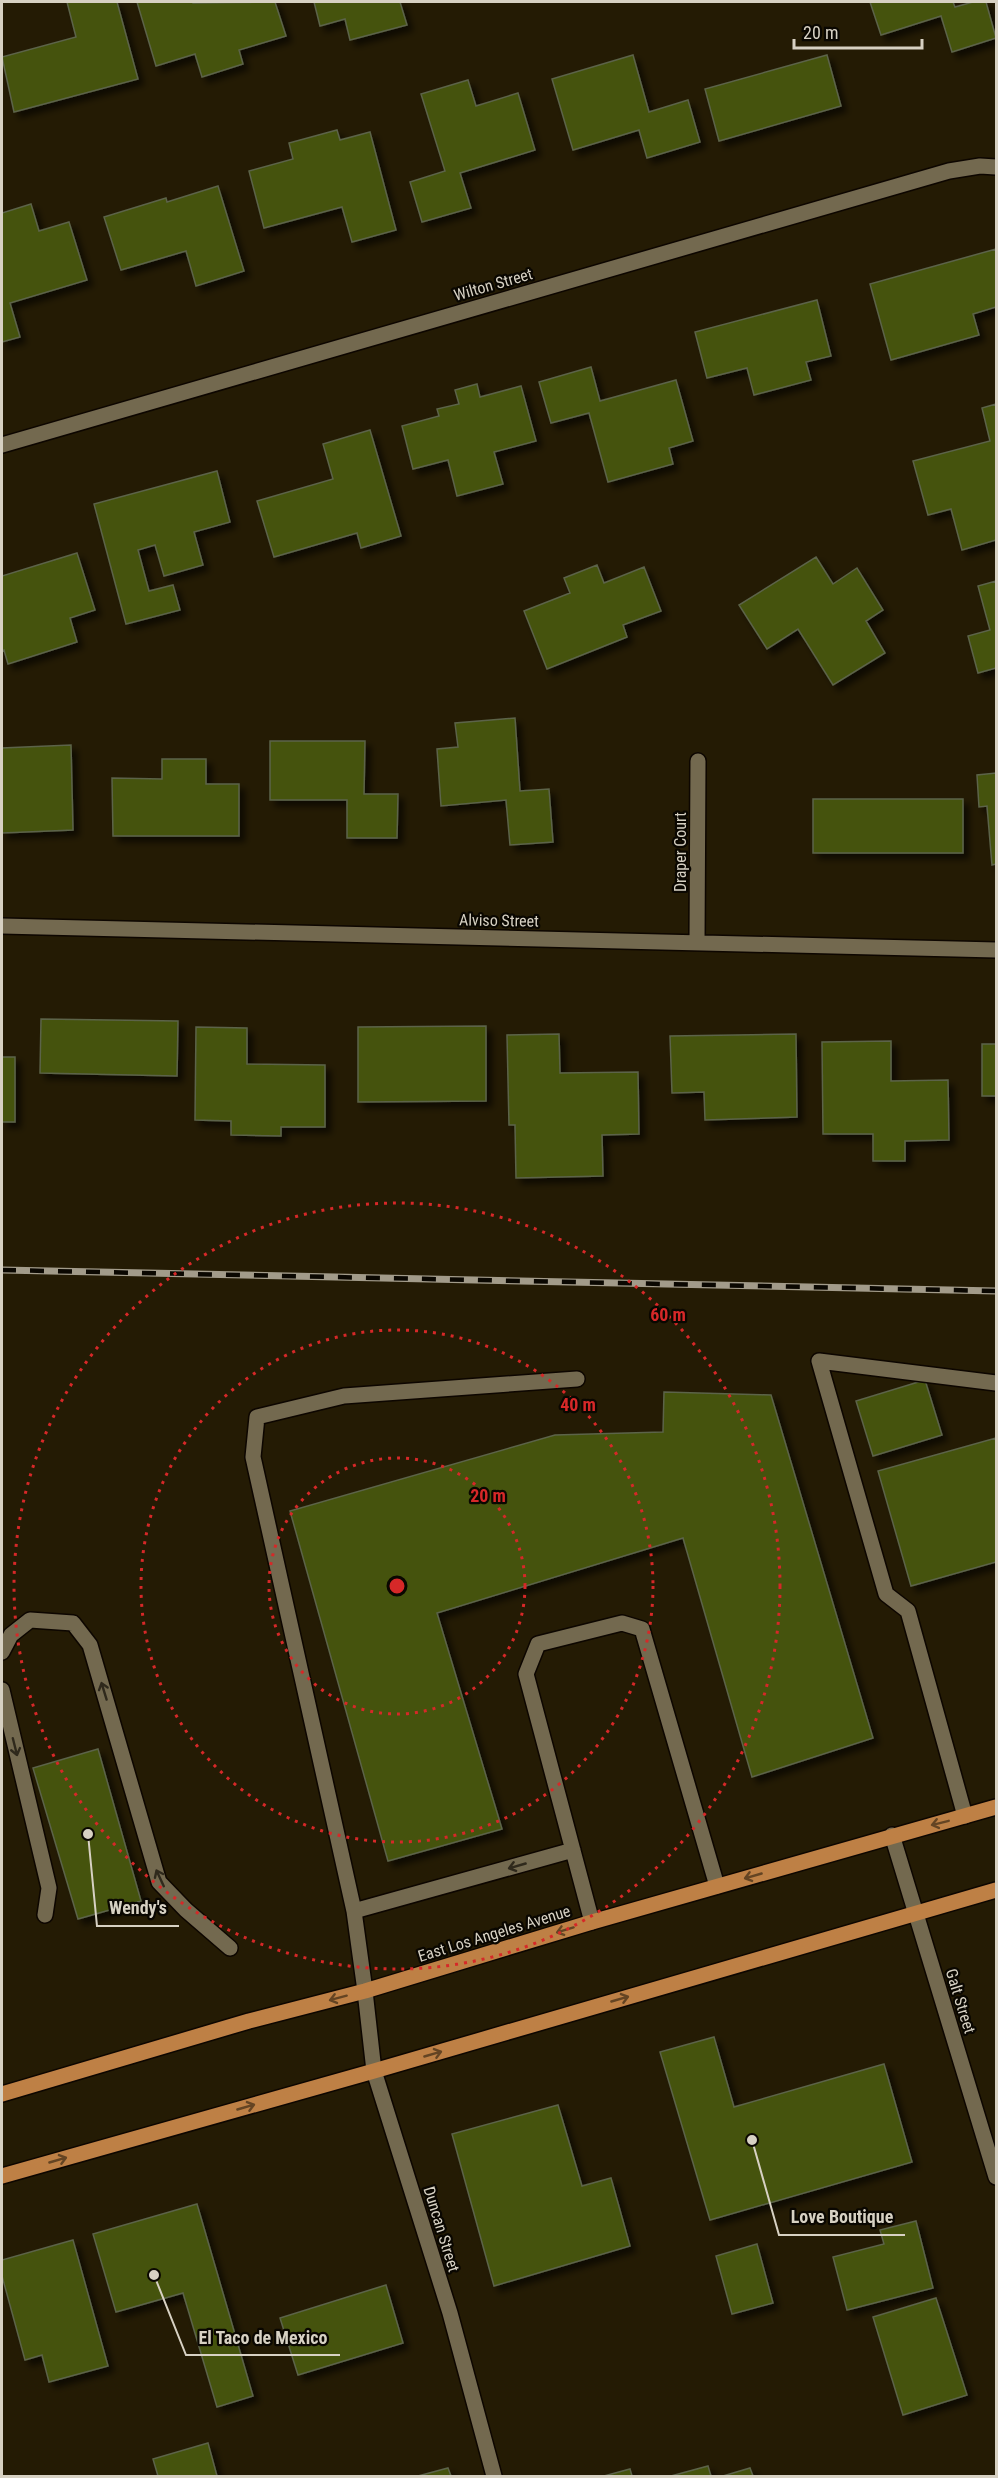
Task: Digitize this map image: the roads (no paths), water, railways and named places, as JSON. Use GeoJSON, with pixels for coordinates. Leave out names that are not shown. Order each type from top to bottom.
{"type":"FeatureCollection","features":[{"type":"Feature","properties":{"kind":"main road","name":"East Los Angeles Avenue"},"geometry":{"type":"LineString","coordinates":[[2,2094],[996,1807]]}},
{"type":"Feature","properties":{"kind":"main road"},"geometry":{"type":"LineString","coordinates":[[2,2176],[374,2071],[996,1890]]}},
{"type":"Feature","properties":{"kind":"street","name":"Wilton Street"},"geometry":{"type":"LineString","coordinates":[[2,445],[949,171],[980,166],[996,167]]}},
{"type":"Feature","properties":{"kind":"street","name":"Draper Court"},"geometry":{"type":"LineString","coordinates":[[697,943],[698,761]]}},
{"type":"Feature","properties":{"kind":"street","name":"Alviso Street"},"geometry":{"type":"LineString","coordinates":[[2,926],[996,950]]}},
{"type":"Feature","properties":{"kind":"street"},"geometry":{"type":"LineString","coordinates":[[965,1816],[908,1611],[886,1594],[819,1361],[996,1383]]}},
{"type":"Feature","properties":{"kind":"street","name":"Duncan Street"},"geometry":{"type":"LineString","coordinates":[[494,2476],[450,2313],[374,2071],[354,1911],[253,1457],[257,1417],[344,1396],[577,1380]]}},
{"type":"Feature","properties":{"kind":"street"},"geometry":{"type":"LineString","coordinates":[[2,1652],[11,1635],[30,1620],[73,1623],[90,1645],[159,1882],[186,1910],[230,1948]]}},
{"type":"Feature","properties":{"kind":"street"},"geometry":{"type":"LineString","coordinates":[[592,1922],[526,1674],[538,1644],[622,1623],[642,1629],[717,1886]]}},
{"type":"Feature","properties":{"kind":"street"},"geometry":{"type":"LineString","coordinates":[[2,1690],[49,1888],[45,1915]]}},
{"type":"Feature","properties":{"kind":"street","name":"Galt Street"},"geometry":{"type":"LineString","coordinates":[[892,1836],[996,2176]]}},
{"type":"Feature","properties":{"kind":"street"},"geometry":{"type":"LineString","coordinates":[[354,1911],[573,1850]]}},
{"type":"Feature","properties":{"kind":"railway"},"geometry":{"type":"LineString","coordinates":[[2,1270],[996,1291]]}},
{"type":"Feature","properties":{"kind":"place","name":"Wendy's"},"geometry":{"type":"Point","coordinates":[88,1834]}},
{"type":"Feature","properties":{"kind":"place","name":"Love Boutique"},"geometry":{"type":"Point","coordinates":[752,2140]}},
{"type":"Feature","properties":{"kind":"place","name":"El Taco de Mexico"},"geometry":{"type":"Point","coordinates":[154,2275]}}]}
